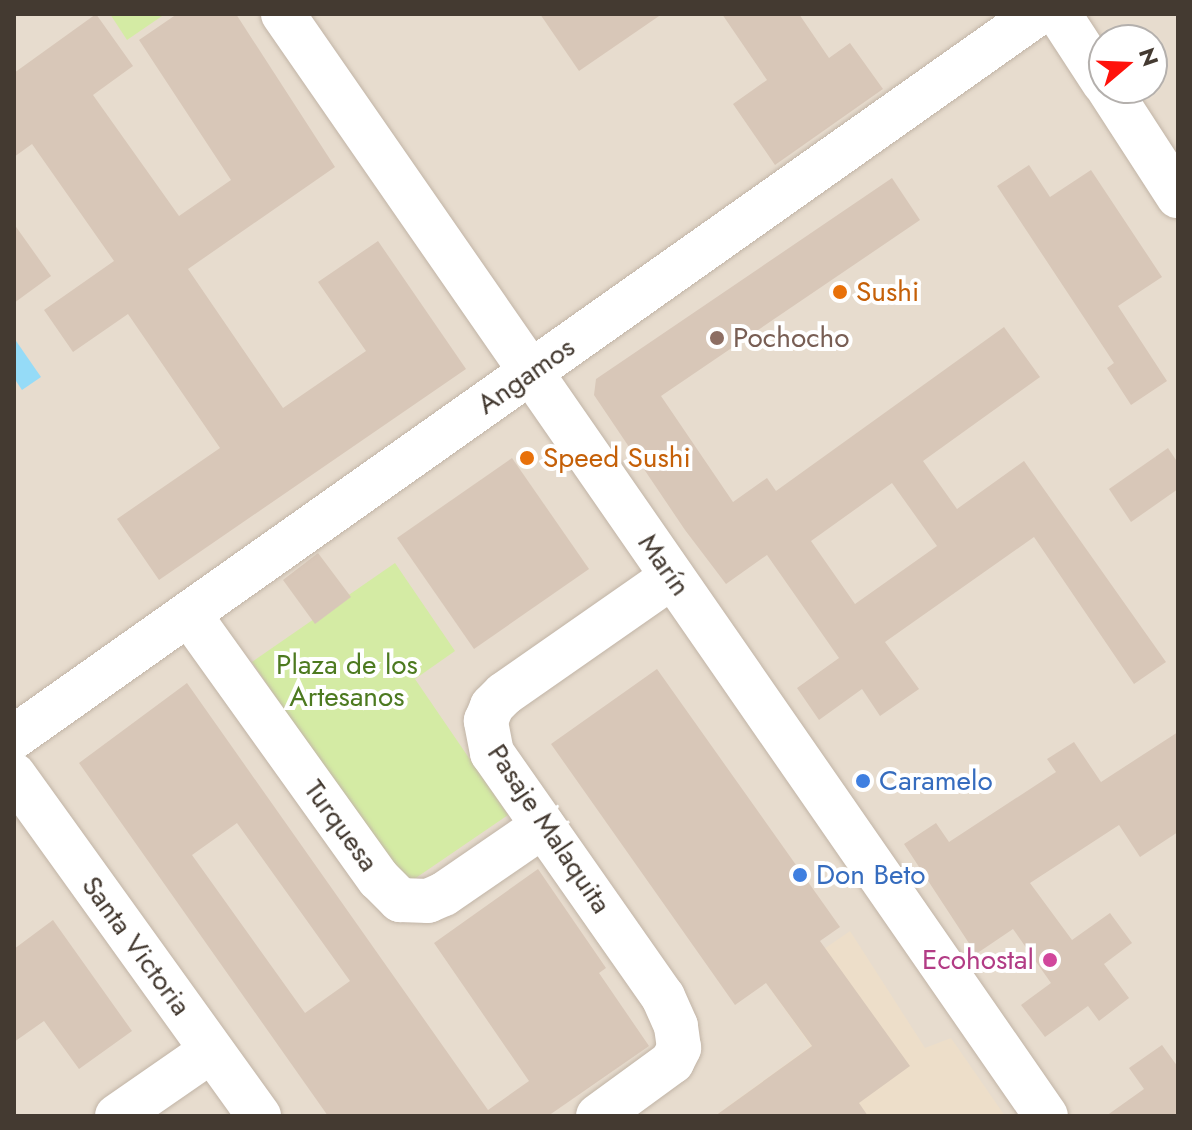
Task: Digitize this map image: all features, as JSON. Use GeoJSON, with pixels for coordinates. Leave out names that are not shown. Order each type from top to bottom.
{"type":"FeatureCollection","features":[{"type":"Feature","properties":{"kind":"street","name":"Marín"},"geometry":{"type":"LineString","coordinates":[[283,14],[1046,1116]]}},
{"type":"Feature","properties":{"kind":"street","name":"Angamos"},"geometry":{"type":"LineString","coordinates":[[14,737],[1037,14]]}},
{"type":"Feature","properties":{"kind":"street"},"geometry":{"type":"LineString","coordinates":[[1059,14],[1088,58]]}},
{"type":"Feature","properties":{"kind":"street"},"geometry":{"type":"LineString","coordinates":[[1118,104],[1178,196]]}},
{"type":"Feature","properties":{"kind":"street","name":"Pasaje Malaquita"},"geometry":{"type":"LineString","coordinates":[[598,1116],[672,1062],[678,1038],[663,997],[492,753],[486,731],[488,713],[504,694],[672,577]]}},
{"type":"Feature","properties":{"kind":"street","name":"Turquesa"},"geometry":{"type":"LineString","coordinates":[[189,614],[379,879],[400,900],[428,901],[444,894],[543,826]]}},
{"type":"Feature","properties":{"kind":"street","name":"Santa Victoria"},"geometry":{"type":"LineString","coordinates":[[14,775],[259,1116]]}},
{"type":"Feature","properties":{"kind":"street"},"geometry":{"type":"LineString","coordinates":[[117,1116],[211,1051]]}},
{"type":"Feature","properties":{"kind":"shaded area"},"geometry":{"type":"Polygon","coordinates":[[[14,14],[1178,14],[1178,1116],[14,1116],[14,14]]]}},
{"type":"Feature","properties":{"kind":"shaded area"},"geometry":{"type":"Polygon","coordinates":[[[850,931],[925,1048],[951,1038],[1005,1116],[715,1116],[811,1046],[769,987],[850,931]]]}},
{"type":"Feature","properties":{"kind":"green space"},"geometry":{"type":"Polygon","coordinates":[[[110,14],[165,14],[127,40],[110,14]]]}},
{"type":"Feature","properties":{"kind":"green space","name":"Plaza de los Artesanos"},"geometry":{"type":"Polygon","coordinates":[[[395,563],[455,651],[415,679],[508,815],[404,886],[252,662],[395,563]]]}},
{"type":"Feature","properties":{"kind":"water"},"geometry":{"type":"Polygon","coordinates":[[[14,338],[41,377],[22,390],[14,378],[14,338]]]}},
{"type":"Feature","properties":{"kind":"building"},"geometry":{"type":"Polygon","coordinates":[[[96,14],[133,66],[93,95],[179,216],[231,180],[139,40],[177,14],[236,14],[335,167],[188,269],[283,408],[366,351],[318,282],[378,241],[466,369],[159,580],[117,519],[220,448],[128,314],[73,352],[44,310],[114,261],[32,144],[14,157],[14,73],[96,14]]]}},
{"type":"Feature","properties":{"kind":"building"},"geometry":{"type":"Polygon","coordinates":[[[540,14],[662,14],[579,71],[540,14]]]}},
{"type":"Feature","properties":{"kind":"building"},"geometry":{"type":"Polygon","coordinates":[[[722,14],[799,14],[829,58],[850,43],[883,89],[775,165],[733,104],[767,80],[722,14]]]}},
{"type":"Feature","properties":{"kind":"building"},"geometry":{"type":"Polygon","coordinates":[[[1029,165],[1050,197],[1091,170],[1162,277],[1118,306],[1167,381],[1131,405],[1107,368],[1114,363],[997,186],[1029,165]]]}},
{"type":"Feature","properties":{"kind":"building"},"geometry":{"type":"Polygon","coordinates":[[[892,178],[920,220],[661,396],[733,502],[767,478],[776,491],[1004,327],[1040,377],[923,461],[957,509],[1024,461],[1166,662],[1134,684],[1034,537],[885,642],[919,689],[880,716],[862,689],[819,720],[797,688],[839,658],[767,555],[726,584],[685,530],[594,395],[596,379],[892,178]],[[892,483],[811,541],[855,604],[937,546],[892,483]]]}},
{"type":"Feature","properties":{"kind":"building"},"geometry":{"type":"Polygon","coordinates":[[[14,224],[51,276],[14,303],[14,224]]]}},
{"type":"Feature","properties":{"kind":"building"},"geometry":{"type":"Polygon","coordinates":[[[1168,448],[1178,463],[1178,489],[1131,522],[1109,489],[1168,448]]]}},
{"type":"Feature","properties":{"kind":"building"},"geometry":{"type":"Polygon","coordinates":[[[512,458],[589,569],[474,649],[397,538],[512,458]]]}},
{"type":"Feature","properties":{"kind":"building"},"geometry":{"type":"Polygon","coordinates":[[[318,553],[351,597],[315,624],[283,580],[318,553]]]}},
{"type":"Feature","properties":{"kind":"building"},"geometry":{"type":"Polygon","coordinates":[[[657,669],[840,927],[820,941],[910,1066],[859,1103],[868,1116],[715,1116],[812,1046],[766,983],[735,1005],[551,744],[657,669]]]}},
{"type":"Feature","properties":{"kind":"building"},"geometry":{"type":"Polygon","coordinates":[[[187,683],[488,1110],[529,1081],[434,943],[538,869],[606,968],[599,973],[649,1046],[548,1116],[328,1116],[79,763],[187,683]],[[237,823],[192,855],[305,1013],[350,981],[237,823]]]}},
{"type":"Feature","properties":{"kind":"building"},"geometry":{"type":"Polygon","coordinates":[[[1178,732],[1178,832],[1140,857],[1119,825],[1030,883],[1072,940],[1110,913],[1132,943],[1104,964],[1129,998],[1099,1021],[1088,1006],[1045,1037],[1021,1005],[1051,983],[1013,929],[976,954],[904,844],[936,823],[949,842],[1056,772],[1047,759],[1074,742],[1101,782],[1178,732]]]}},
{"type":"Feature","properties":{"kind":"building"},"geometry":{"type":"Polygon","coordinates":[[[53,920],[132,1031],[79,1069],[44,1021],[14,1042],[14,949],[53,920]]]}},
{"type":"Feature","properties":{"kind":"building"},"geometry":{"type":"Polygon","coordinates":[[[1162,1045],[1178,1067],[1178,1116],[1106,1116],[1144,1089],[1129,1068],[1162,1045]]]}},
{"type":"Feature","properties":{"kind":"place","name":"Sushi"},"geometry":{"type":"Point","coordinates":[840,292]}},
{"type":"Feature","properties":{"kind":"place","name":"Pochocho"},"geometry":{"type":"Point","coordinates":[717,338]}},
{"type":"Feature","properties":{"kind":"place","name":"Speed Sushi"},"geometry":{"type":"Point","coordinates":[527,458]}},
{"type":"Feature","properties":{"kind":"place","name":"Caramelo"},"geometry":{"type":"Point","coordinates":[863,781]}},
{"type":"Feature","properties":{"kind":"place","name":"Don Beto"},"geometry":{"type":"Point","coordinates":[800,875]}},
{"type":"Feature","properties":{"kind":"place","name":"Ecohostal"},"geometry":{"type":"Point","coordinates":[1050,960]}}]}
